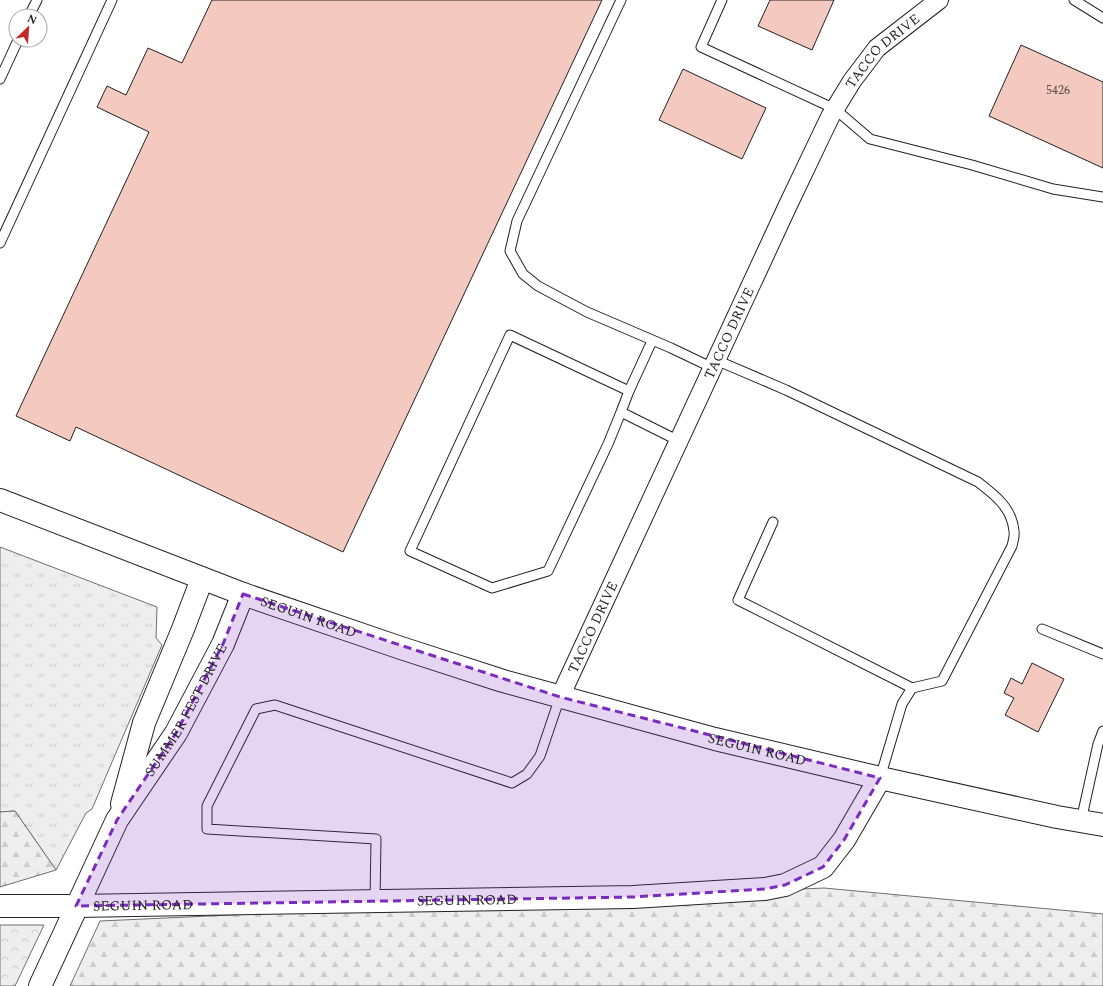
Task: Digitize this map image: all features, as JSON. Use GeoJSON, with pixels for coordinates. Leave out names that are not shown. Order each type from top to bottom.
{"type":"FeatureCollection","features":[{"type":"Feature","properties":{"kind":"street","name":"TACCO DRIVE"},"geometry":{"type":"LineString","coordinates":[[560,697],[788,205],[835,109],[852,81],[877,48],[939,0]]}},
{"type":"Feature","properties":{"kind":"street","name":"SEGUIN ROAD"},"geometry":{"type":"LineString","coordinates":[[0,500],[243,594],[503,681],[715,739],[880,778],[1103,825]]}},
{"type":"Feature","properties":{"kind":"street","name":"SUMMER FEST DRIVE"},"geometry":{"type":"LineString","coordinates":[[117,820],[144,722],[202,579]]}},
{"type":"Feature","properties":{"kind":"street","name":"SUMMER FEST DRIVE"},"geometry":{"type":"LineString","coordinates":[[40,986],[117,820],[176,733],[223,644],[243,594]]}},
{"type":"Feature","properties":{"kind":"street","name":"SEGUIN ROAD"},"geometry":{"type":"LineString","coordinates":[[0,906],[633,897],[765,889],[785,885],[823,867],[844,840],[880,778]]}},
{"type":"Feature","properties":{"kind":"lane"},"geometry":{"type":"LineString","coordinates":[[0,243],[112,0]]}},
{"type":"Feature","properties":{"kind":"lane"},"geometry":{"type":"LineString","coordinates":[[621,0],[517,221],[510,251],[523,274],[538,286],[587,312],[671,348],[793,393],[978,482],[1001,501],[1009,512],[1014,531],[1012,546],[942,682],[912,688],[738,600],[773,522]]}},
{"type":"Feature","properties":{"kind":"lane"},"geometry":{"type":"LineString","coordinates":[[722,0],[701,47],[835,109],[870,139],[972,165],[1053,189],[1103,197]]}},
{"type":"Feature","properties":{"kind":"lane"},"geometry":{"type":"LineString","coordinates":[[1074,0],[1103,18]]}},
{"type":"Feature","properties":{"kind":"lane"},"geometry":{"type":"LineString","coordinates":[[0,79],[14,48]]}},
{"type":"Feature","properties":{"kind":"lane"},"geometry":{"type":"LineString","coordinates":[[629,391],[510,335],[410,551],[492,588],[548,572],[608,444],[629,391],[652,340]]}},
{"type":"Feature","properties":{"kind":"lane"},"geometry":{"type":"LineString","coordinates":[[621,412],[679,441]]}},
{"type":"Feature","properties":{"kind":"lane"},"geometry":{"type":"LineString","coordinates":[[1042,629],[1103,654]]}},
{"type":"Feature","properties":{"kind":"lane"},"geometry":{"type":"LineString","coordinates":[[880,778],[902,704],[912,688]]}},
{"type":"Feature","properties":{"kind":"lane"},"geometry":{"type":"LineString","coordinates":[[375,901],[376,838],[206,829],[207,806],[256,709],[275,705],[512,783],[527,774],[540,756],[560,697]]}},
{"type":"Feature","properties":{"kind":"lane"},"geometry":{"type":"LineString","coordinates":[[1081,821],[1103,731]]}},
{"type":"Feature","properties":{"kind":"highlighted area"},"geometry":{"type":"Polygon","coordinates":[[[243,594],[560,697],[880,778],[844,840],[823,867],[785,885],[765,889],[633,897],[76,906],[117,820],[176,733],[223,644],[243,594]]]}},
{"type":"Feature","properties":{"kind":"green space"},"geometry":{"type":"Polygon","coordinates":[[[0,547],[157,607],[156,638],[162,645],[92,809],[86,813],[56,870],[15,811],[0,812],[0,547]]]}},
{"type":"Feature","properties":{"kind":"green space"},"geometry":{"type":"Polygon","coordinates":[[[15,811],[56,870],[0,887],[0,812],[15,811]]]}},
{"type":"Feature","properties":{"kind":"green space"},"geometry":{"type":"Polygon","coordinates":[[[824,888],[1103,914],[1103,986],[70,986],[100,921],[824,888]]]}},
{"type":"Feature","properties":{"kind":"green space"},"geometry":{"type":"Polygon","coordinates":[[[0,925],[44,925],[15,986],[0,986],[0,925]]]}},
{"type":"Feature","properties":{"kind":"building"},"geometry":{"type":"Polygon","coordinates":[[[212,0],[602,0],[343,552],[76,427],[70,441],[16,416],[149,132],[97,107],[107,86],[126,95],[148,48],[182,63],[212,0]]]}},
{"type":"Feature","properties":{"kind":"building"},"geometry":{"type":"Polygon","coordinates":[[[770,0],[834,0],[812,50],[758,26],[770,0]]]}},
{"type":"Feature","properties":{"kind":"building"},"geometry":{"type":"Polygon","coordinates":[[[1021,45],[1103,82],[1103,168],[989,116],[1021,45]]]}},
{"type":"Feature","properties":{"kind":"building"},"geometry":{"type":"Polygon","coordinates":[[[683,69],[766,108],[742,159],[659,120],[683,69]]]}},
{"type":"Feature","properties":{"kind":"building"},"geometry":{"type":"Polygon","coordinates":[[[1032,663],[1064,679],[1038,732],[1005,715],[1014,698],[1004,693],[1011,678],[1022,684],[1032,663]]]}}]}
